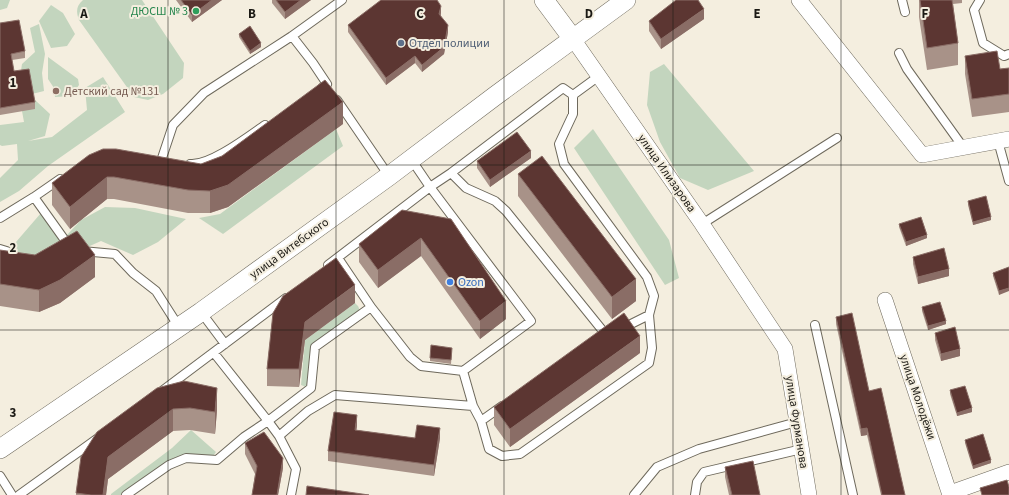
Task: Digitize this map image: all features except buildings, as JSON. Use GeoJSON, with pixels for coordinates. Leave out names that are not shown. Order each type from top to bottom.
{"type":"FeatureCollection","features":[{"type":"Feature","properties":{"kind":"street","name":"улица Илизарова"},"geometry":{"type":"LineString","coordinates":[[544,0],[702,224],[785,349]]}},
{"type":"Feature","properties":{"kind":"street","name":"улица Витебского"},"geometry":{"type":"LineString","coordinates":[[0,449],[201,312],[411,160],[626,0]]}},
{"type":"Feature","properties":{"kind":"street"},"geometry":{"type":"LineString","coordinates":[[799,0],[922,155],[1004,140]]}},
{"type":"Feature","properties":{"kind":"street","name":"улица Молодёжи"},"geometry":{"type":"LineString","coordinates":[[885,300],[950,494]]}},
{"type":"Feature","properties":{"kind":"street","name":"улица Фурманова"},"geometry":{"type":"LineString","coordinates":[[785,349],[809,495]]}},
{"type":"Feature","properties":{"kind":"street"},"geometry":{"type":"LineString","coordinates":[[950,494],[1009,472]]}},
{"type":"Feature","properties":{"kind":"lane"},"geometry":{"type":"LineString","coordinates":[[161,161],[173,125],[204,93],[292,36],[342,0]]}},
{"type":"Feature","properties":{"kind":"lane"},"geometry":{"type":"LineString","coordinates":[[902,0],[905,12]]}},
{"type":"Feature","properties":{"kind":"lane"},"geometry":{"type":"LineString","coordinates":[[980,0],[974,10],[982,43],[1004,56],[1009,54]]}},
{"type":"Feature","properties":{"kind":"lane"},"geometry":{"type":"LineString","coordinates":[[292,36],[313,63],[389,176]]}},
{"type":"Feature","properties":{"kind":"lane"},"geometry":{"type":"LineString","coordinates":[[899,53],[907,69],[963,147]]}},
{"type":"Feature","properties":{"kind":"lane"},"geometry":{"type":"LineString","coordinates":[[573,95],[599,76]]}},
{"type":"Feature","properties":{"kind":"lane"},"geometry":{"type":"LineString","coordinates":[[314,93],[327,84]]}},
{"type":"Feature","properties":{"kind":"lane"},"geometry":{"type":"LineString","coordinates":[[319,272],[563,88],[573,95]]}},
{"type":"Feature","properties":{"kind":"lane"},"geometry":{"type":"LineString","coordinates":[[463,371],[473,406],[481,421],[489,449],[502,456],[520,454],[649,363],[652,348],[649,315],[654,296],[646,277],[564,164],[559,144],[573,114],[573,95]]}},
{"type":"Feature","properties":{"kind":"lane"},"geometry":{"type":"LineString","coordinates":[[182,163],[196,165],[226,152],[269,122]]}},
{"type":"Feature","properties":{"kind":"lane"},"geometry":{"type":"LineString","coordinates":[[702,224],[837,138]]}},
{"type":"Feature","properties":{"kind":"lane"},"geometry":{"type":"LineString","coordinates":[[1004,140],[1009,181]]}},
{"type":"Feature","properties":{"kind":"lane"},"geometry":{"type":"LineString","coordinates":[[338,258],[371,307],[410,358],[421,366],[463,371],[530,320],[411,160]]}},
{"type":"Feature","properties":{"kind":"lane"},"geometry":{"type":"LineString","coordinates":[[451,173],[466,188],[495,201],[506,211],[604,338],[649,315]]}},
{"type":"Feature","properties":{"kind":"lane"},"geometry":{"type":"LineString","coordinates":[[0,218],[65,176]]}},
{"type":"Feature","properties":{"kind":"lane"},"geometry":{"type":"LineString","coordinates":[[34,197],[68,250],[115,254],[133,273],[156,291],[179,327]]}},
{"type":"Feature","properties":{"kind":"lane"},"geometry":{"type":"LineString","coordinates":[[0,249],[17,254],[24,254]]}},
{"type":"Feature","properties":{"kind":"lane"},"geometry":{"type":"LineString","coordinates":[[157,394],[294,292]]}},
{"type":"Feature","properties":{"kind":"lane"},"geometry":{"type":"LineString","coordinates":[[126,495],[169,465],[186,458],[217,460],[244,437],[268,421],[311,388],[315,347],[371,307]]}},
{"type":"Feature","properties":{"kind":"lane"},"geometry":{"type":"LineString","coordinates":[[201,312],[226,344]]}},
{"type":"Feature","properties":{"kind":"lane"},"geometry":{"type":"LineString","coordinates":[[815,325],[853,495]]}},
{"type":"Feature","properties":{"kind":"lane"},"geometry":{"type":"LineString","coordinates":[[214,353],[279,436],[296,469],[291,495]]}},
{"type":"Feature","properties":{"kind":"lane"},"geometry":{"type":"LineString","coordinates":[[279,436],[308,412],[335,395],[473,406]]}},
{"type":"Feature","properties":{"kind":"lane"},"geometry":{"type":"LineString","coordinates":[[481,421],[508,403]]}},
{"type":"Feature","properties":{"kind":"lane"},"geometry":{"type":"LineString","coordinates":[[634,495],[657,467],[699,449],[797,422]]}},
{"type":"Feature","properties":{"kind":"lane"},"geometry":{"type":"LineString","coordinates":[[19,495],[107,431]]}},
{"type":"Feature","properties":{"kind":"lane"},"geometry":{"type":"LineString","coordinates":[[695,495],[697,482],[704,472],[802,450]]}},
{"type":"Feature","properties":{"kind":"lane"},"geometry":{"type":"LineString","coordinates":[[0,476],[12,495]]}},
{"type":"Feature","properties":{"kind":"green space"},"geometry":{"type":"Polygon","coordinates":[[[0,0],[10,0],[7,8],[0,10],[0,0]]]}},
{"type":"Feature","properties":{"kind":"green space"},"geometry":{"type":"Polygon","coordinates":[[[83,0],[142,0],[184,63],[183,78],[163,94],[148,100],[134,97],[79,20],[77,9],[83,0]]]}},
{"type":"Feature","properties":{"kind":"green space"},"geometry":{"type":"Polygon","coordinates":[[[51,5],[63,13],[75,34],[67,46],[51,48],[39,21],[51,5]]]}},
{"type":"Feature","properties":{"kind":"green space"},"geometry":{"type":"Polygon","coordinates":[[[39,24],[45,54],[42,73],[44,91],[32,94],[20,77],[22,64],[35,52],[30,28],[39,24]]]}},
{"type":"Feature","properties":{"kind":"green space"},"geometry":{"type":"Polygon","coordinates":[[[48,57],[78,79],[79,85],[71,96],[55,97],[54,88],[48,79],[48,57]]]}},
{"type":"Feature","properties":{"kind":"green space"},"geometry":{"type":"Polygon","coordinates":[[[664,64],[754,171],[708,190],[680,178],[660,142],[647,105],[650,72],[664,64]]]}},
{"type":"Feature","properties":{"kind":"green space"},"geometry":{"type":"Polygon","coordinates":[[[103,77],[125,112],[48,166],[19,191],[0,202],[0,178],[18,160],[17,144],[0,145],[0,125],[24,122],[22,111],[35,100],[50,114],[45,136],[28,141],[52,137],[87,110],[85,88],[103,77]]]}},
{"type":"Feature","properties":{"kind":"green space"},"geometry":{"type":"Polygon","coordinates":[[[336,129],[343,146],[223,234],[199,218],[220,214],[336,129]]]}},
{"type":"Feature","properties":{"kind":"green space"},"geometry":{"type":"Polygon","coordinates":[[[593,129],[669,240],[679,278],[665,285],[574,148],[593,129]]]}},
{"type":"Feature","properties":{"kind":"green space"},"geometry":{"type":"Polygon","coordinates":[[[105,207],[135,208],[186,219],[158,242],[133,255],[101,241],[83,249],[14,263],[16,242],[41,213],[67,235],[81,220],[105,207]]]}},
{"type":"Feature","properties":{"kind":"green space"},"geometry":{"type":"Polygon","coordinates":[[[355,303],[361,313],[311,345],[309,388],[301,385],[305,340],[355,303]]]}},
{"type":"Feature","properties":{"kind":"green space"},"geometry":{"type":"Polygon","coordinates":[[[191,430],[216,452],[211,459],[181,455],[124,495],[111,495],[172,448],[191,430]]]}},
{"type":"Feature","properties":{"kind":"place","name":"ДЮСШ № 3"},"geometry":{"type":"Point","coordinates":[196,11]}},
{"type":"Feature","properties":{"kind":"place","name":"Отдел полиции"},"geometry":{"type":"Point","coordinates":[401,43]}},
{"type":"Feature","properties":{"kind":"place","name":"Детский сад №131"},"geometry":{"type":"Point","coordinates":[56,91]}},
{"type":"Feature","properties":{"kind":"place","name":"Ozon"},"geometry":{"type":"Point","coordinates":[450,282]}}]}
